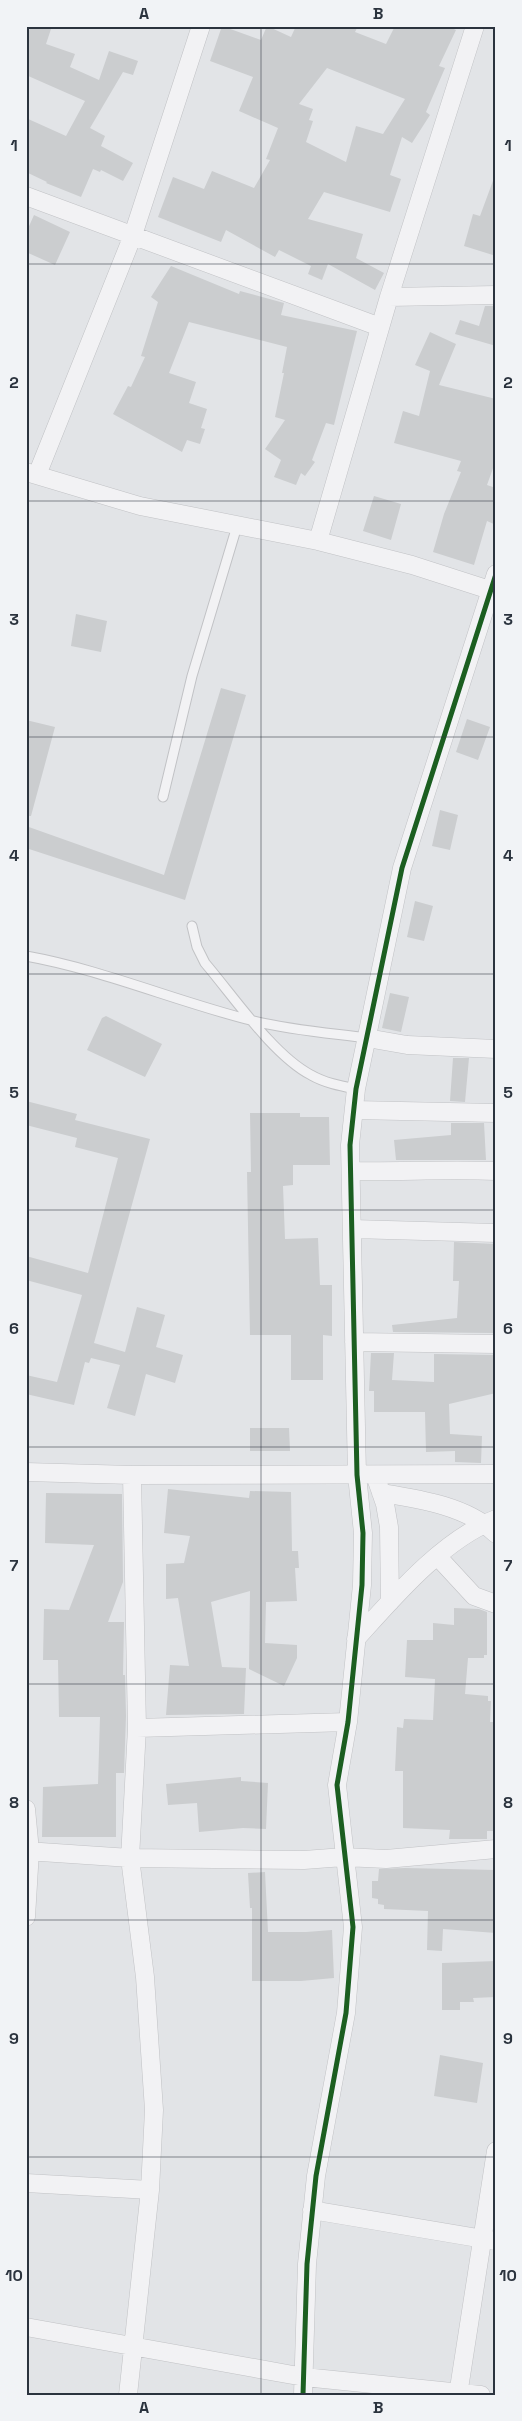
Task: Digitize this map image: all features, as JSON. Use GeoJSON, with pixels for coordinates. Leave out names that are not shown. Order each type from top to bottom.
{"type":"FeatureCollection","features":[{"type":"Feature","properties":{"kind":"street"},"geometry":{"type":"LineString","coordinates":[[201,26],[133,236],[32,474],[140,506],[318,540],[412,565],[493,591]]}},
{"type":"Feature","properties":{"kind":"street"},"geometry":{"type":"LineString","coordinates":[[318,540],[389,297],[474,26]]}},
{"type":"Feature","properties":{"kind":"street"},"geometry":{"type":"LineString","coordinates":[[26,196],[380,327]]}},
{"type":"Feature","properties":{"kind":"street"},"geometry":{"type":"LineString","coordinates":[[389,297],[496,296]]}},
{"type":"Feature","properties":{"kind":"street"},"geometry":{"type":"LineString","coordinates":[[303,2395],[307,2264],[312,2210],[316,2176],[346,2013],[353,1927],[337,1785],[348,1722],[362,1585],[363,1533],[357,1475],[350,1145],[356,1089],[402,868],[493,591],[496,574]]}},
{"type":"Feature","properties":{"kind":"street"},"geometry":{"type":"LineString","coordinates":[[367,1038],[407,1045],[496,1049]]}},
{"type":"Feature","properties":{"kind":"street"},"geometry":{"type":"LineString","coordinates":[[354,1110],[496,1113]]}},
{"type":"Feature","properties":{"kind":"street"},"geometry":{"type":"LineString","coordinates":[[351,1171],[393,1172],[453,1169],[496,1171]]}},
{"type":"Feature","properties":{"kind":"street"},"geometry":{"type":"LineString","coordinates":[[352,1229],[496,1233]]}},
{"type":"Feature","properties":{"kind":"street"},"geometry":{"type":"LineString","coordinates":[[354,1342],[496,1344]]}},
{"type":"Feature","properties":{"kind":"street"},"geometry":{"type":"LineString","coordinates":[[26,1472],[132,1475],[496,1474]]}},
{"type":"Feature","properties":{"kind":"street"},"geometry":{"type":"LineString","coordinates":[[128,2395],[135,2345],[150,2190],[153,2100],[145,1976],[130,1858],[137,1728],[132,1475]]}},
{"type":"Feature","properties":{"kind":"street"},"geometry":{"type":"LineString","coordinates":[[375,1475],[389,1527],[390,1602]]}},
{"type":"Feature","properties":{"kind":"street"},"geometry":{"type":"LineString","coordinates":[[381,1493],[418,1499],[492,1525]]}},
{"type":"Feature","properties":{"kind":"street"},"geometry":{"type":"LineString","coordinates":[[356,1639],[390,1602],[438,1556],[492,1525]]}},
{"type":"Feature","properties":{"kind":"street"},"geometry":{"type":"LineString","coordinates":[[438,1556],[474,1596],[496,1604]]}},
{"type":"Feature","properties":{"kind":"street"},"geometry":{"type":"LineString","coordinates":[[137,1728],[348,1722]]}},
{"type":"Feature","properties":{"kind":"street"},"geometry":{"type":"LineString","coordinates":[[26,1808],[28,1851],[26,1917]]}},
{"type":"Feature","properties":{"kind":"street"},"geometry":{"type":"LineString","coordinates":[[28,1851],[130,1858],[304,1860],[344,1857],[386,1859],[496,1850]]}},
{"type":"Feature","properties":{"kind":"street"},"geometry":{"type":"LineString","coordinates":[[458,2393],[489,2240],[496,2151]]}},
{"type":"Feature","properties":{"kind":"street"},"geometry":{"type":"LineString","coordinates":[[26,2183],[150,2190]]}},
{"type":"Feature","properties":{"kind":"street"},"geometry":{"type":"LineString","coordinates":[[312,2210],[489,2240]]}},
{"type":"Feature","properties":{"kind":"street"},"geometry":{"type":"LineString","coordinates":[[26,2327],[135,2345],[304,2377],[481,2395]]}},
{"type":"Feature","properties":{"kind":"lane"},"geometry":{"type":"LineString","coordinates":[[163,797],[192,676],[237,526]]}},
{"type":"Feature","properties":{"kind":"lane"},"geometry":{"type":"LineString","coordinates":[[192,926],[197,947],[206,963],[283,1054],[310,1075],[356,1089]]}},
{"type":"Feature","properties":{"kind":"lane"},"geometry":{"type":"LineString","coordinates":[[26,956],[87,969],[254,1021],[291,1029],[367,1038]]}},
{"type":"Feature","properties":{"kind":"building"},"geometry":{"type":"Polygon","coordinates":[[[31,26],[52,26],[46,44],[75,54],[70,67],[99,80],[109,51],[138,61],[133,75],[123,72],[90,128],[105,136],[101,146],[133,163],[123,181],[101,170],[100,172],[93,169],[81,197],[46,183],[26,172],[26,118],[66,136],[85,101],[26,75],[26,38],[31,26]]]}},
{"type":"Feature","properties":{"kind":"building"},"geometry":{"type":"Polygon","coordinates":[[[222,26],[261,40],[267,26],[291,37],[296,26],[358,26],[355,32],[386,44],[395,26],[447,26],[456,30],[439,66],[445,68],[426,112],[430,115],[412,143],[402,137],[390,175],[401,179],[390,212],[324,192],[308,219],[363,234],[356,258],[384,273],[375,290],[328,264],[322,280],[308,274],[311,266],[279,250],[275,257],[226,230],[221,242],[158,217],[173,177],[204,189],[212,171],[254,188],[270,160],[266,159],[278,128],[239,111],[253,77],[210,61],[222,26]],[[327,68],[299,104],[313,109],[309,120],[313,121],[306,142],[346,162],[356,126],[383,134],[405,99],[327,68]]]}},
{"type":"Feature","properties":{"kind":"building"},"geometry":{"type":"Polygon","coordinates":[[[494,178],[496,178],[496,256],[464,246],[473,214],[480,216],[494,178]]]}},
{"type":"Feature","properties":{"kind":"building"},"geometry":{"type":"Polygon","coordinates":[[[34,215],[70,232],[55,265],[26,252],[26,233],[34,215]]]}},
{"type":"Feature","properties":{"kind":"building"},"geometry":{"type":"Polygon","coordinates":[[[171,266],[239,294],[240,291],[284,303],[281,315],[357,331],[334,425],[326,423],[312,460],[315,462],[305,476],[301,473],[296,485],[274,477],[281,460],[265,449],[285,420],[275,417],[287,347],[189,322],[169,373],[196,382],[189,403],[207,409],[201,428],[205,429],[200,444],[187,440],[182,452],[113,414],[128,386],[131,387],[145,357],[141,356],[158,302],[151,297],[171,266]]]}},
{"type":"Feature","properties":{"kind":"building"},"geometry":{"type":"Polygon","coordinates":[[[485,306],[496,306],[496,346],[455,334],[460,320],[479,326],[485,306]]]}},
{"type":"Feature","properties":{"kind":"building"},"geometry":{"type":"Polygon","coordinates":[[[430,332],[456,344],[439,385],[496,399],[496,460],[487,485],[496,488],[496,525],[487,521],[474,565],[433,552],[444,514],[461,472],[457,471],[461,461],[394,443],[403,411],[419,416],[430,371],[415,365],[430,332]]]}},
{"type":"Feature","properties":{"kind":"building"},"geometry":{"type":"Polygon","coordinates":[[[374,496],[401,504],[391,540],[363,531],[374,496]]]}},
{"type":"Feature","properties":{"kind":"building"},"geometry":{"type":"Polygon","coordinates":[[[76,614],[107,621],[101,652],[71,646],[76,614]]]}},
{"type":"Feature","properties":{"kind":"building"},"geometry":{"type":"Polygon","coordinates":[[[221,688],[246,695],[185,900],[26,848],[26,826],[164,875],[221,688]]]}},
{"type":"Feature","properties":{"kind":"building"},"geometry":{"type":"Polygon","coordinates":[[[467,719],[490,727],[478,760],[456,752],[467,719]]]}},
{"type":"Feature","properties":{"kind":"building"},"geometry":{"type":"Polygon","coordinates":[[[26,720],[55,727],[31,816],[26,816],[26,720]]]}},
{"type":"Feature","properties":{"kind":"building"},"geometry":{"type":"Polygon","coordinates":[[[440,810],[458,815],[450,850],[432,846],[440,810]]]}},
{"type":"Feature","properties":{"kind":"building"},"geometry":{"type":"Polygon","coordinates":[[[415,901],[433,906],[424,941],[407,937],[415,901]]]}},
{"type":"Feature","properties":{"kind":"building"},"geometry":{"type":"Polygon","coordinates":[[[390,993],[409,997],[401,1032],[382,1028],[390,993]]]}},
{"type":"Feature","properties":{"kind":"building"},"geometry":{"type":"Polygon","coordinates":[[[106,1016],[162,1044],[145,1077],[87,1050],[102,1018],[106,1016]]]}},
{"type":"Feature","properties":{"kind":"building"},"geometry":{"type":"Polygon","coordinates":[[[453,1058],[469,1058],[465,1102],[450,1101],[453,1058]]]}},
{"type":"Feature","properties":{"kind":"building"},"geometry":{"type":"Polygon","coordinates":[[[26,1101],[77,1114],[75,1120],[150,1139],[94,1343],[125,1352],[137,1307],[165,1315],[156,1347],[183,1355],[175,1383],[146,1374],[135,1416],[107,1408],[120,1365],[91,1358],[89,1363],[85,1362],[74,1405],[26,1394],[26,1375],[57,1382],[82,1295],[26,1280],[26,1256],[88,1273],[118,1158],[75,1147],[77,1138],[26,1125],[26,1101]]]}},
{"type":"Feature","properties":{"kind":"building"},"geometry":{"type":"Polygon","coordinates":[[[250,1113],[300,1113],[300,1117],[329,1117],[330,1165],[293,1165],[293,1185],[283,1186],[285,1239],[318,1238],[320,1285],[332,1285],[332,1336],[323,1335],[323,1380],[291,1380],[291,1335],[250,1335],[247,1172],[251,1172],[250,1113]]]}},
{"type":"Feature","properties":{"kind":"building"},"geometry":{"type":"Polygon","coordinates":[[[451,1123],[484,1123],[486,1160],[396,1160],[394,1140],[451,1135],[451,1123]]]}},
{"type":"Feature","properties":{"kind":"building"},"geometry":{"type":"Polygon","coordinates":[[[454,1242],[496,1244],[496,1301],[493,1333],[393,1332],[392,1325],[457,1318],[459,1281],[453,1281],[454,1242]]]}},
{"type":"Feature","properties":{"kind":"building"},"geometry":{"type":"Polygon","coordinates":[[[371,1353],[394,1353],[392,1380],[434,1382],[434,1354],[496,1355],[496,1393],[449,1404],[450,1434],[482,1436],[481,1463],[455,1462],[455,1451],[426,1452],[425,1412],[374,1412],[374,1391],[369,1391],[371,1353]]]}},
{"type":"Feature","properties":{"kind":"building"},"geometry":{"type":"Polygon","coordinates":[[[250,1428],[289,1428],[290,1451],[250,1451],[250,1428]]]}},
{"type":"Feature","properties":{"kind":"building"},"geometry":{"type":"Polygon","coordinates":[[[168,1489],[249,1498],[250,1491],[291,1492],[292,1551],[298,1551],[299,1568],[295,1568],[297,1601],[266,1602],[265,1643],[297,1645],[297,1658],[284,1686],[249,1669],[250,1591],[211,1602],[222,1667],[246,1668],[244,1714],[166,1715],[170,1665],[189,1666],[178,1598],[166,1599],[166,1564],[184,1563],[190,1536],[164,1533],[168,1489]]]}},
{"type":"Feature","properties":{"kind":"building"},"geometry":{"type":"Polygon","coordinates":[[[46,1493],[122,1494],[123,1582],[108,1622],[124,1622],[123,1675],[125,1675],[126,1716],[124,1773],[116,1773],[116,1837],[42,1837],[43,1787],[98,1784],[100,1717],[59,1717],[58,1660],[43,1660],[44,1609],[69,1610],[94,1545],[45,1543],[46,1493]]]}},
{"type":"Feature","properties":{"kind":"building"},"geometry":{"type":"Polygon","coordinates":[[[454,1608],[479,1609],[487,1612],[487,1655],[484,1655],[484,1658],[468,1658],[465,1694],[488,1696],[488,1701],[491,1701],[490,1722],[496,1722],[496,1831],[487,1831],[487,1839],[449,1839],[450,1830],[403,1828],[403,1771],[395,1771],[397,1727],[403,1728],[404,1719],[433,1720],[435,1679],[405,1677],[407,1640],[433,1640],[433,1623],[454,1625],[454,1608]]]}},
{"type":"Feature","properties":{"kind":"building"},"geometry":{"type":"Polygon","coordinates":[[[241,1777],[241,1781],[268,1783],[266,1829],[243,1828],[199,1832],[197,1803],[168,1805],[166,1784],[241,1777]]]}},
{"type":"Feature","properties":{"kind":"building"},"geometry":{"type":"Polygon","coordinates":[[[379,1869],[496,1870],[496,1933],[443,1929],[442,1951],[427,1950],[428,1911],[384,1909],[384,1905],[378,1904],[378,1899],[372,1898],[372,1881],[378,1881],[379,1869]]]}},
{"type":"Feature","properties":{"kind":"building"},"geometry":{"type":"Polygon","coordinates":[[[265,1872],[268,1932],[332,1930],[334,1978],[301,1981],[252,1981],[252,1908],[250,1908],[248,1873],[265,1872]]]}},
{"type":"Feature","properties":{"kind":"building"},"geometry":{"type":"Polygon","coordinates":[[[496,1961],[496,1997],[473,1998],[474,2002],[460,2002],[460,2010],[442,2010],[442,1963],[496,1961]]]}},
{"type":"Feature","properties":{"kind":"building"},"geometry":{"type":"Polygon","coordinates":[[[440,2055],[483,2063],[477,2103],[434,2096],[440,2055]]]}},
{"type":"Feature","properties":{"kind":"cycle path"},"geometry":{"type":"LineString","coordinates":[[303,2395],[307,2264],[316,2176],[346,2013],[353,1927],[337,1785],[348,1722],[362,1585],[363,1533],[357,1475],[350,1145],[356,1089],[402,868],[496,574]]}}]}
